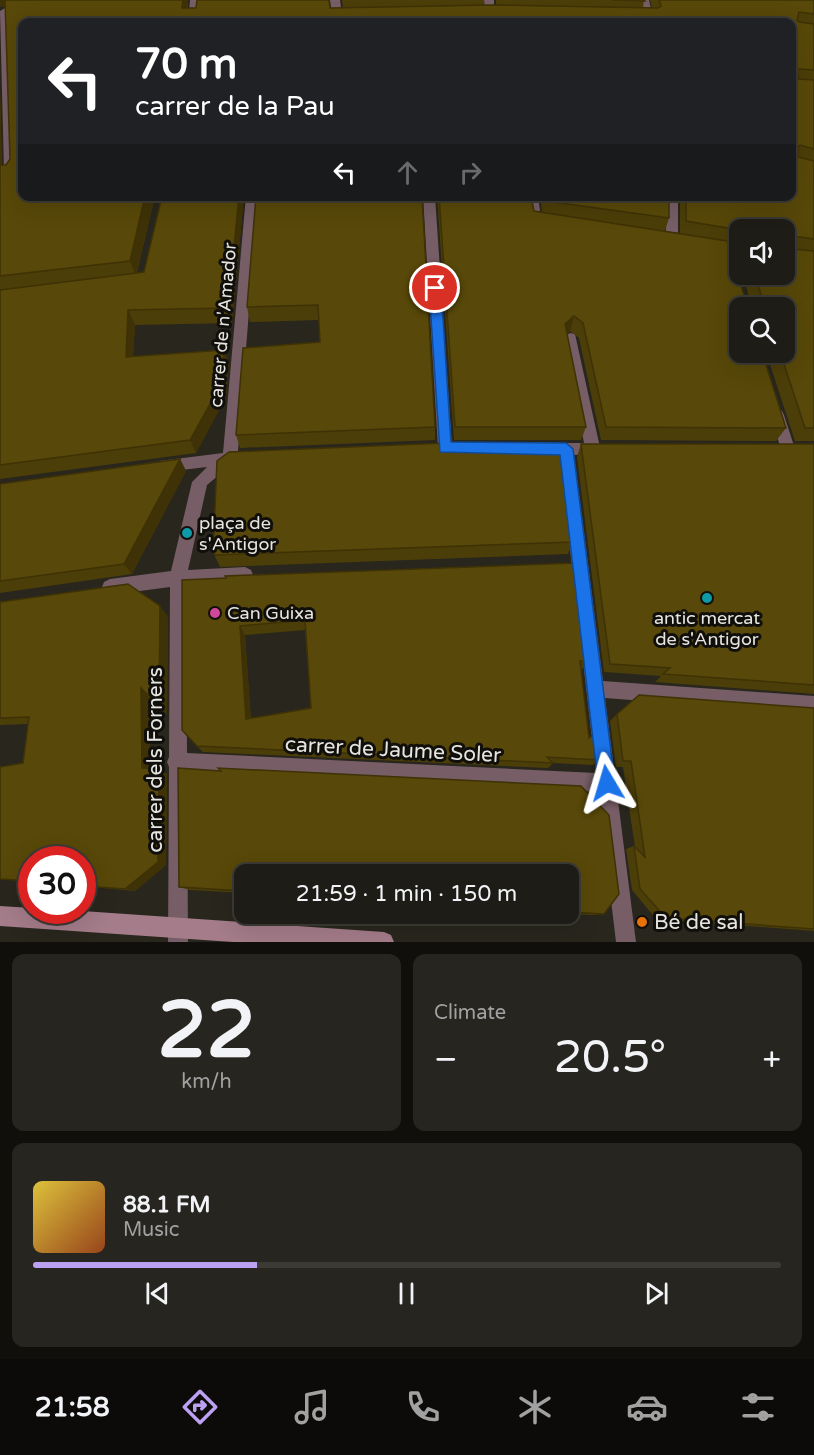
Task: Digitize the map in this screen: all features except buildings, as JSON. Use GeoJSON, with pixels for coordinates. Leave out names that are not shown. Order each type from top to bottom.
{"type":"FeatureCollection","features":[{"type":"Feature","properties":{"kind":"main road"},"geometry":{"type":"LineString","coordinates":[[0,916],[178,934],[384,942]]}},
{"type":"Feature","properties":{"kind":"street"},"geometry":{"type":"LineString","coordinates":[[194,18],[195,0]]}},
{"type":"Feature","properties":{"kind":"street"},"geometry":{"type":"LineString","coordinates":[[335,0],[337,18]]}},
{"type":"Feature","properties":{"kind":"street"},"geometry":{"type":"LineString","coordinates":[[489,0],[491,16]]}},
{"type":"Feature","properties":{"kind":"street"},"geometry":{"type":"LineString","coordinates":[[644,0],[648,18]]}},
{"type":"Feature","properties":{"kind":"street"},"geometry":{"type":"LineString","coordinates":[[5,176],[7,11]]}},
{"type":"Feature","properties":{"kind":"street"},"geometry":{"type":"LineString","coordinates":[[480,17],[503,17]]}},
{"type":"Feature","properties":{"kind":"street","name":"carrer de n'Amador"},"geometry":{"type":"LineString","coordinates":[[230,457],[252,201]]}},
{"type":"Feature","properties":{"kind":"street"},"geometry":{"type":"LineString","coordinates":[[429,201],[444,448]]}},
{"type":"Feature","properties":{"kind":"street"},"geometry":{"type":"LineString","coordinates":[[533,201],[536,221],[559,225]]}},
{"type":"Feature","properties":{"kind":"street"},"geometry":{"type":"LineString","coordinates":[[673,201],[677,242],[729,253]]}},
{"type":"Feature","properties":{"kind":"street"},"geometry":{"type":"LineString","coordinates":[[570,338],[593,449]]}},
{"type":"Feature","properties":{"kind":"street"},"geometry":{"type":"LineString","coordinates":[[775,406],[782,449],[805,449]]}},
{"type":"Feature","properties":{"kind":"street"},"geometry":{"type":"LineString","coordinates":[[522,449],[616,449]]}},
{"type":"Feature","properties":{"kind":"street"},"geometry":{"type":"LineString","coordinates":[[566,449],[574,563],[596,689],[626,942]]}},
{"type":"Feature","properties":{"kind":"street"},"geometry":{"type":"LineString","coordinates":[[149,468],[254,456]]}},
{"type":"Feature","properties":{"kind":"street"},"geometry":{"type":"LineString","coordinates":[[178,578],[200,482],[230,457]]}},
{"type":"Feature","properties":{"kind":"street"},"geometry":{"type":"LineString","coordinates":[[95,589],[178,578],[261,575]]}},
{"type":"Feature","properties":{"kind":"street","name":"carrer dels Forners"},"geometry":{"type":"LineString","coordinates":[[178,578],[178,934]]}},
{"type":"Feature","properties":{"kind":"street"},"geometry":{"type":"LineString","coordinates":[[596,689],[814,705]]}},
{"type":"Feature","properties":{"kind":"street","name":"carrer de Jaume Soler"},"geometry":{"type":"LineString","coordinates":[[177,762],[607,783]]}},
{"type":"Feature","properties":{"kind":"place","name":"plaça de s'Antigor"},"geometry":{"type":"Point","coordinates":[187,533]}},
{"type":"Feature","properties":{"kind":"place","name":"antic mercat de s'Antigor"},"geometry":{"type":"Point","coordinates":[707,598]}},
{"type":"Feature","properties":{"kind":"place","name":"Can Guixa"},"geometry":{"type":"Point","coordinates":[215,613]}},
{"type":"Feature","properties":{"kind":"place","name":"Bé de sal"},"geometry":{"type":"Point","coordinates":[642,922]}},
{"type":"Feature","properties":{"kind":"route"},"geometry":{"type":"LineString","coordinates":[[435,288],[445,448],[566,449],[607,783]]}}]}
